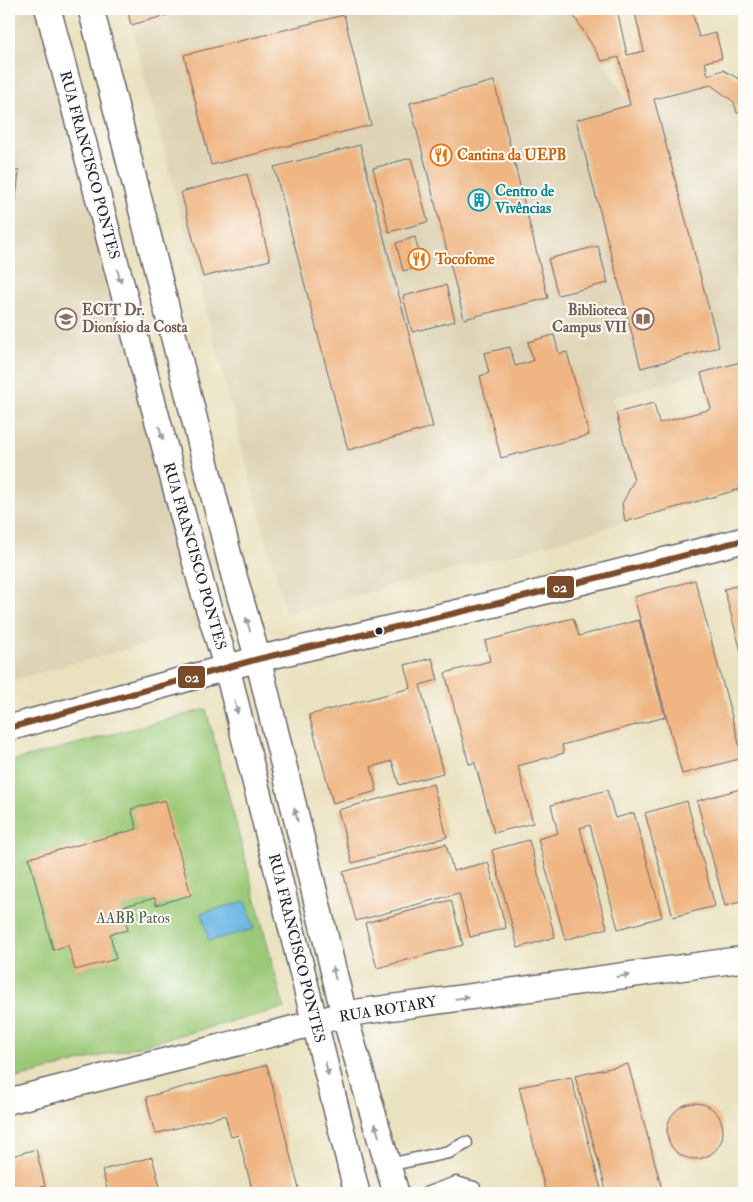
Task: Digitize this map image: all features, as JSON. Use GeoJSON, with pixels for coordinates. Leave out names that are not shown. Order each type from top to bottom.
{"type":"FeatureCollection","features":[{"type":"Feature","properties":{"kind":"street","name":"RUA FRANCISCO PONTES"},"geometry":{"type":"LineString","coordinates":[[48,9],[202,587],[227,668],[357,1193]]}},
{"type":"Feature","properties":{"kind":"street","name":"RUA FRANCISCO PONTES"},"geometry":{"type":"LineString","coordinates":[[91,9],[234,576],[258,659],[344,1014],[396,1193]]}},
{"type":"Feature","properties":{"kind":"street"},"geometry":{"type":"LineString","coordinates":[[9,728],[258,659],[499,604],[744,540]]}},
{"type":"Feature","properties":{"kind":"street","name":"RUA ROTARY"},"geometry":{"type":"LineString","coordinates":[[9,1101],[344,1014],[744,959]]}},
{"type":"Feature","properties":{"kind":"lane"},"geometry":{"type":"LineString","coordinates":[[388,1165],[449,1152],[466,1143]]}},
{"type":"Feature","properties":{"kind":"lane"},"geometry":{"type":"LineString","coordinates":[[428,1193],[456,1183],[474,1188]]}},
{"type":"Feature","properties":{"kind":"shaded area","name":"ECIT Dr. Dionísio da Costa"},"geometry":{"type":"Polygon","coordinates":[[[9,9],[41,9],[205,628],[9,681],[9,9]]]}},
{"type":"Feature","properties":{"kind":"shaded area"},"geometry":{"type":"Polygon","coordinates":[[[191,9],[569,9],[630,105],[711,85],[734,102],[744,139],[744,361],[612,398],[634,480],[622,504],[625,522],[554,543],[286,614],[131,25],[191,9]]]}},
{"type":"Feature","properties":{"kind":"green space","name":"AABB Patos"},"geometry":{"type":"Polygon","coordinates":[[[206,709],[284,1008],[9,1080],[9,762],[206,709]]]}},
{"type":"Feature","properties":{"kind":"water"},"geometry":{"type":"Polygon","coordinates":[[[246,901],[254,929],[209,941],[202,913],[246,901]]]}},
{"type":"Feature","properties":{"kind":"building"},"geometry":{"type":"Polygon","coordinates":[[[127,9],[174,9],[175,13],[131,25],[127,9]]]}},
{"type":"Feature","properties":{"kind":"building"},"geometry":{"type":"Polygon","coordinates":[[[604,9],[617,9],[627,55],[644,51],[634,9],[697,9],[692,11],[699,37],[716,33],[722,58],[705,62],[708,75],[723,70],[744,82],[744,111],[737,113],[734,102],[711,85],[654,99],[719,347],[641,368],[576,120],[630,105],[619,57],[602,61],[574,16],[604,9]]]}},
{"type":"Feature","properties":{"kind":"building"},"geometry":{"type":"Polygon","coordinates":[[[344,15],[371,125],[211,165],[184,55],[344,15]]]}},
{"type":"Feature","properties":{"kind":"building","name":"Centro de Vivências"},"geometry":{"type":"Polygon","coordinates":[[[494,81],[548,298],[464,319],[410,103],[494,81]]]}},
{"type":"Feature","properties":{"kind":"building"},"geometry":{"type":"Polygon","coordinates":[[[360,145],[433,427],[348,450],[274,167],[360,145]]]}},
{"type":"Feature","properties":{"kind":"building"},"geometry":{"type":"Polygon","coordinates":[[[411,158],[428,222],[389,232],[373,168],[411,158]]]}},
{"type":"Feature","properties":{"kind":"building"},"geometry":{"type":"Polygon","coordinates":[[[9,170],[19,171],[10,254],[9,254],[9,170]]]}},
{"type":"Feature","properties":{"kind":"building"},"geometry":{"type":"Polygon","coordinates":[[[247,174],[270,260],[203,277],[181,192],[247,174]]]}},
{"type":"Feature","properties":{"kind":"building"},"geometry":{"type":"Polygon","coordinates":[[[415,237],[422,266],[403,271],[396,243],[415,237]]]}},
{"type":"Feature","properties":{"kind":"building"},"geometry":{"type":"Polygon","coordinates":[[[598,246],[608,283],[558,295],[548,259],[598,246]]]}},
{"type":"Feature","properties":{"kind":"building"},"geometry":{"type":"Polygon","coordinates":[[[446,285],[455,321],[412,332],[403,296],[446,285]]]}},
{"type":"Feature","properties":{"kind":"building"},"geometry":{"type":"Polygon","coordinates":[[[554,335],[559,354],[567,352],[589,435],[501,458],[480,376],[489,373],[484,353],[510,347],[515,366],[533,361],[528,342],[554,335]]]}},
{"type":"Feature","properties":{"kind":"building"},"geometry":{"type":"Polygon","coordinates":[[[744,361],[744,488],[625,522],[622,504],[634,480],[616,413],[654,403],[659,423],[711,409],[701,373],[744,361]]]}},
{"type":"Feature","properties":{"kind":"building"},"geometry":{"type":"Polygon","coordinates":[[[695,580],[743,758],[682,774],[634,597],[695,580]]]}},
{"type":"Feature","properties":{"kind":"building"},"geometry":{"type":"Polygon","coordinates":[[[744,584],[744,662],[724,589],[744,584]]]}},
{"type":"Feature","properties":{"kind":"building"},"geometry":{"type":"Polygon","coordinates":[[[573,618],[579,636],[639,620],[665,717],[562,745],[564,753],[518,766],[533,823],[494,833],[475,763],[469,764],[445,673],[490,661],[485,641],[573,618]]]}},
{"type":"Feature","properties":{"kind":"building"},"geometry":{"type":"Polygon","coordinates":[[[432,658],[438,680],[420,685],[443,773],[399,785],[392,761],[371,767],[377,791],[333,803],[309,715],[411,688],[405,665],[432,658]]]}},
{"type":"Feature","properties":{"kind":"building"},"geometry":{"type":"Polygon","coordinates":[[[433,784],[447,837],[352,863],[338,810],[433,784]]]}},
{"type":"Feature","properties":{"kind":"building"},"geometry":{"type":"Polygon","coordinates":[[[744,788],[744,901],[725,906],[697,801],[744,788]]]}},
{"type":"Feature","properties":{"kind":"building"},"geometry":{"type":"Polygon","coordinates":[[[607,790],[615,818],[634,813],[662,917],[618,929],[590,825],[580,828],[607,928],[565,940],[538,839],[558,833],[551,805],[607,790]]]}},
{"type":"Feature","properties":{"kind":"building"},"geometry":{"type":"Polygon","coordinates":[[[165,800],[191,895],[156,905],[155,898],[121,907],[128,930],[110,934],[116,959],[75,970],[68,945],[53,950],[29,858],[137,829],[131,809],[165,800]]]}},
{"type":"Feature","properties":{"kind":"building"},"geometry":{"type":"Polygon","coordinates":[[[687,801],[715,906],[673,917],[645,813],[687,801]]]}},
{"type":"Feature","properties":{"kind":"building"},"geometry":{"type":"Polygon","coordinates":[[[529,840],[555,937],[518,948],[492,850],[529,840]]]}},
{"type":"Feature","properties":{"kind":"building"},"geometry":{"type":"Polygon","coordinates":[[[446,844],[453,871],[488,862],[506,928],[470,937],[459,893],[356,921],[343,872],[446,844]]]}},
{"type":"Feature","properties":{"kind":"building"},"geometry":{"type":"Polygon","coordinates":[[[451,900],[463,945],[377,968],[365,923],[451,900]]]}},
{"type":"Feature","properties":{"kind":"building"},"geometry":{"type":"Polygon","coordinates":[[[628,1064],[663,1193],[607,1193],[575,1076],[628,1064]]]}},
{"type":"Feature","properties":{"kind":"building"},"geometry":{"type":"Polygon","coordinates":[[[267,1065],[300,1193],[253,1193],[238,1135],[231,1137],[225,1115],[155,1134],[146,1097],[267,1065]]]}},
{"type":"Feature","properties":{"kind":"building"},"geometry":{"type":"Polygon","coordinates":[[[571,1077],[602,1193],[546,1193],[519,1087],[571,1077]]]}},
{"type":"Feature","properties":{"kind":"building"},"geometry":{"type":"Polygon","coordinates":[[[695,1103],[706,1105],[715,1111],[721,1120],[723,1131],[721,1142],[715,1151],[706,1157],[695,1159],[684,1157],[675,1151],[669,1142],[667,1131],[669,1120],[675,1111],[684,1105],[695,1103]]]}},
{"type":"Feature","properties":{"kind":"building"},"geometry":{"type":"Polygon","coordinates":[[[36,1149],[45,1186],[36,1188],[38,1193],[9,1193],[9,1157],[36,1149]]]}},
{"type":"Feature","properties":{"kind":"building"},"geometry":{"type":"Polygon","coordinates":[[[152,1157],[162,1193],[108,1193],[102,1170],[152,1157]]]}},
{"type":"Feature","properties":{"kind":"transit line","name":"02"},"geometry":{"type":"LineString","coordinates":[[9,728],[258,659],[499,603],[744,540]]}},
{"type":"Feature","properties":{"kind":"place","name":"Cantina da UEPB"},"geometry":{"type":"Point","coordinates":[441,155]}},
{"type":"Feature","properties":{"kind":"place","name":"Centro de Vivências"},"geometry":{"type":"Point","coordinates":[479,200]}},
{"type":"Feature","properties":{"kind":"place","name":"Tocofome"},"geometry":{"type":"Point","coordinates":[419,259]}},
{"type":"Feature","properties":{"kind":"place","name":"ECIT Dr. Dionísio da Costa"},"geometry":{"type":"Point","coordinates":[66,319]}},
{"type":"Feature","properties":{"kind":"place","name":"Biblioteca Campus VII"},"geometry":{"type":"Point","coordinates":[643,319]}}]}
